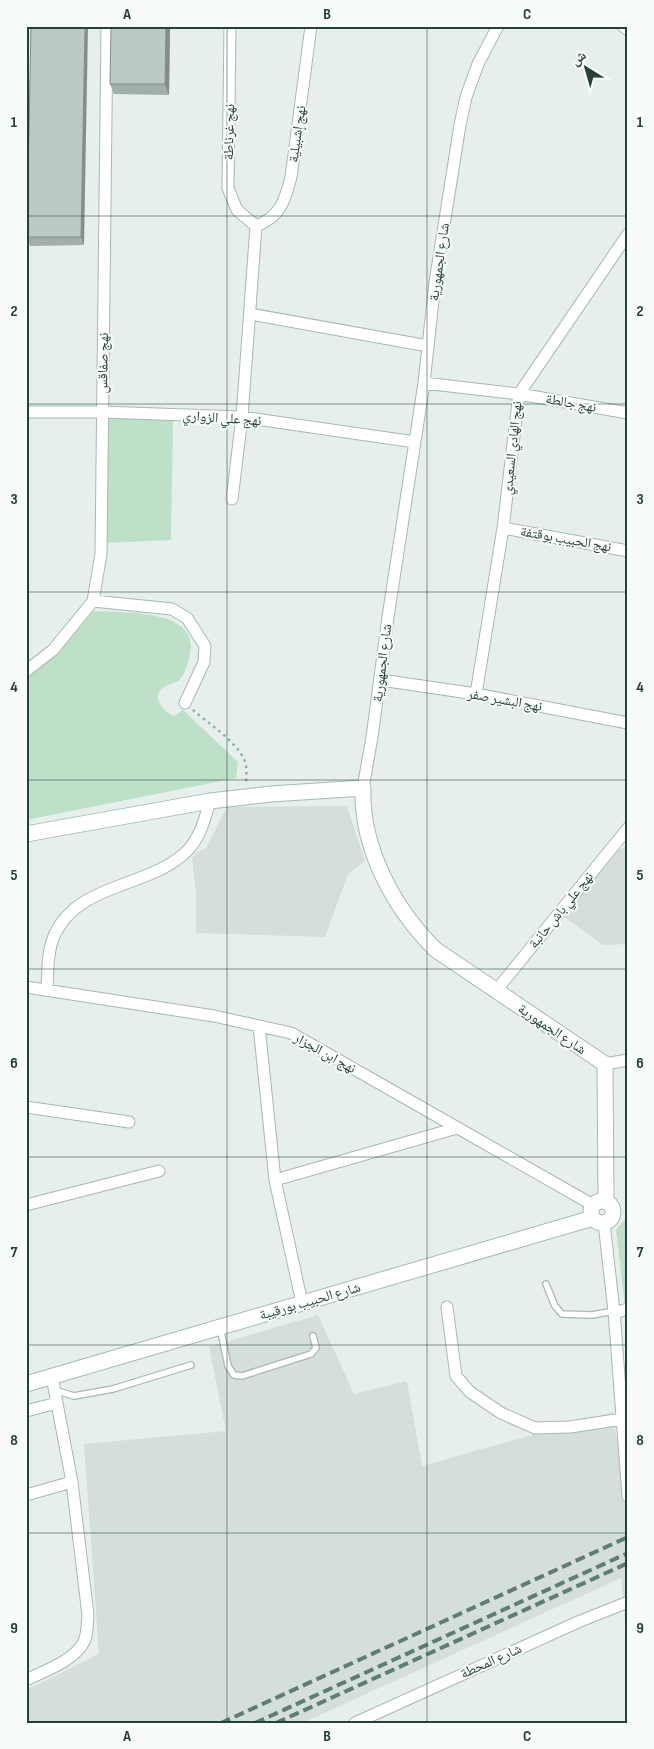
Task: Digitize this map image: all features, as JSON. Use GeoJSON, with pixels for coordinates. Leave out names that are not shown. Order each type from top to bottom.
{"type":"FeatureCollection","features":[{"type":"Feature","properties":{"kind":"street","name":"نهج صفاقس"},"geometry":{"type":"LineString","coordinates":[[26,671],[53,650],[93,601],[101,554],[107,26]]}},
{"type":"Feature","properties":{"kind":"street","name":"نهج غرناطة"},"geometry":{"type":"LineString","coordinates":[[230,26],[228,188],[237,210],[256,226]]}},
{"type":"Feature","properties":{"kind":"street","name":"نهج إشبيلية"},"geometry":{"type":"LineString","coordinates":[[256,226],[277,214],[285,200],[291,177],[311,26]]}},
{"type":"Feature","properties":{"kind":"street","name":"شارع الجمهورية"},"geometry":{"type":"LineString","coordinates":[[498,26],[478,64],[466,97],[435,282],[416,442],[388,617],[381,680],[363,788],[362,809],[381,871],[405,916],[436,950],[495,992],[605,1064]]}},
{"type":"Feature","properties":{"kind":"street"},"geometry":{"type":"LineString","coordinates":[[623,26],[628,30]]}},
{"type":"Feature","properties":{"kind":"street"},"geometry":{"type":"LineString","coordinates":[[232,498],[242,417],[256,226]]}},
{"type":"Feature","properties":{"kind":"street","name":"نهج الهادي السعيدي"},"geometry":{"type":"LineString","coordinates":[[476,694],[503,528],[518,394],[628,234]]}},
{"type":"Feature","properties":{"kind":"street"},"geometry":{"type":"LineString","coordinates":[[250,314],[428,346]]}},
{"type":"Feature","properties":{"kind":"street","name":"نهج جالطة"},"geometry":{"type":"LineString","coordinates":[[424,383],[518,394],[628,413]]}},
{"type":"Feature","properties":{"kind":"street","name":"نهج علي الزواري"},"geometry":{"type":"LineString","coordinates":[[26,412],[102,412],[242,417],[416,442]]}},
{"type":"Feature","properties":{"kind":"street","name":"نهج الحبيب بوقتفة"},"geometry":{"type":"LineString","coordinates":[[503,528],[628,550]]}},
{"type":"Feature","properties":{"kind":"street"},"geometry":{"type":"LineString","coordinates":[[93,601],[172,609],[187,618],[206,646],[204,662],[184,703]]}},
{"type":"Feature","properties":{"kind":"street","name":"نهج البشير صفر"},"geometry":{"type":"LineString","coordinates":[[381,680],[476,694],[628,723]]}},
{"type":"Feature","properties":{"kind":"street"},"geometry":{"type":"LineString","coordinates":[[26,834],[210,800],[363,788]]}},
{"type":"Feature","properties":{"kind":"street"},"geometry":{"type":"LineString","coordinates":[[47,989],[49,952],[63,920],[83,902],[173,862],[189,848],[203,827],[210,800]]}},
{"type":"Feature","properties":{"kind":"street","name":"نهج علي باش حانبة"},"geometry":{"type":"LineString","coordinates":[[495,992],[623,842],[628,828]]}},
{"type":"Feature","properties":{"kind":"street","name":"نهج ابن الجزار"},"geometry":{"type":"LineString","coordinates":[[26,987],[214,1016],[291,1033],[606,1211]]}},
{"type":"Feature","properties":{"kind":"street"},"geometry":{"type":"LineString","coordinates":[[259,1026],[275,1180],[302,1303]]}},
{"type":"Feature","properties":{"kind":"street"},"geometry":{"type":"LineString","coordinates":[[628,1060],[605,1064],[606,1211],[628,1496]]}},
{"type":"Feature","properties":{"kind":"street"},"geometry":{"type":"LineString","coordinates":[[26,1107],[129,1122]]}},
{"type":"Feature","properties":{"kind":"street"},"geometry":{"type":"LineString","coordinates":[[275,1180],[457,1128]]}},
{"type":"Feature","properties":{"kind":"street"},"geometry":{"type":"LineString","coordinates":[[26,1205],[159,1171]]}},
{"type":"Feature","properties":{"kind":"street","name":"شارع الحبيب بورقيبة"},"geometry":{"type":"LineString","coordinates":[[27,1381],[53,1383],[220,1327],[606,1211]]}},
{"type":"Feature","properties":{"kind":"street"},"geometry":{"type":"LineString","coordinates":[[447,1307],[456,1376],[470,1392],[501,1413],[535,1428],[570,1426],[622,1419]]}},
{"type":"Feature","properties":{"kind":"street"},"geometry":{"type":"LineString","coordinates":[[614,1312],[628,1309]]}},
{"type":"Feature","properties":{"kind":"street"},"geometry":{"type":"LineString","coordinates":[[26,1680],[76,1651],[83,1644],[87,1632],[88,1615],[72,1482],[53,1383]]}},
{"type":"Feature","properties":{"kind":"street"},"geometry":{"type":"LineString","coordinates":[[26,1411],[57,1403]]}},
{"type":"Feature","properties":{"kind":"street"},"geometry":{"type":"LineString","coordinates":[[26,1495],[72,1482]]}},
{"type":"Feature","properties":{"kind":"street","name":"شارع المحطة"},"geometry":{"type":"LineString","coordinates":[[355,1723],[570,1625],[628,1602]]}},
{"type":"Feature","properties":{"kind":"lane"},"geometry":{"type":"LineString","coordinates":[[546,1284],[554,1306],[562,1314],[592,1315],[614,1312]]}},
{"type":"Feature","properties":{"kind":"lane"},"geometry":{"type":"LineString","coordinates":[[220,1327],[228,1366],[234,1375],[242,1376],[311,1354],[316,1348],[313,1336]]}},
{"type":"Feature","properties":{"kind":"lane"},"geometry":{"type":"LineString","coordinates":[[53,1383],[74,1396],[113,1389],[191,1365]]}},
{"type":"Feature","properties":{"kind":"path"},"geometry":{"type":"LineString","coordinates":[[184,703],[225,737],[243,757],[247,767],[245,796]]}},
{"type":"Feature","properties":{"kind":"shaded area"},"geometry":{"type":"Polygon","coordinates":[[[347,806],[365,861],[348,874],[325,937],[196,933],[196,893],[192,859],[196,853],[206,848],[227,807],[347,806]]]}},
{"type":"Feature","properties":{"kind":"shaded area"},"geometry":{"type":"Polygon","coordinates":[[[628,846],[628,944],[603,945],[563,916],[618,851],[628,846]]]}},
{"type":"Feature","properties":{"kind":"shaded area"},"geometry":{"type":"Polygon","coordinates":[[[318,1315],[354,1394],[407,1381],[422,1466],[613,1412],[628,1520],[628,1653],[621,1578],[302,1723],[26,1723],[26,1690],[99,1654],[84,1444],[226,1431],[209,1347],[318,1315]]]}},
{"type":"Feature","properties":{"kind":"green space"},"geometry":{"type":"Polygon","coordinates":[[[112,417],[173,421],[171,540],[102,543],[105,424],[112,417]]]}},
{"type":"Feature","properties":{"kind":"green space"},"geometry":{"type":"Polygon","coordinates":[[[93,611],[139,613],[156,616],[171,621],[183,628],[190,639],[190,654],[187,667],[179,680],[161,690],[158,694],[159,702],[165,710],[174,716],[183,710],[238,762],[236,778],[26,820],[26,675],[62,646],[93,611]]]}},
{"type":"Feature","properties":{"kind":"green space"},"geometry":{"type":"Polygon","coordinates":[[[628,1215],[628,1306],[625,1307],[616,1230],[628,1215]]]}},
{"type":"Feature","properties":{"kind":"building"},"geometry":{"type":"Polygon","coordinates":[[[31,26],[85,26],[81,237],[27,237],[31,26]]]}},
{"type":"Feature","properties":{"kind":"building"},"geometry":{"type":"Polygon","coordinates":[[[111,26],[166,26],[165,84],[110,84],[111,26]]]}},
{"type":"Feature","properties":{"kind":"railway"},"geometry":{"type":"LineString","coordinates":[[221,1723],[628,1537]]}},
{"type":"Feature","properties":{"kind":"railway"},"geometry":{"type":"LineString","coordinates":[[255,1723],[628,1553]]}},
{"type":"Feature","properties":{"kind":"railway"},"geometry":{"type":"LineString","coordinates":[[276,1723],[628,1563]]}}]}
